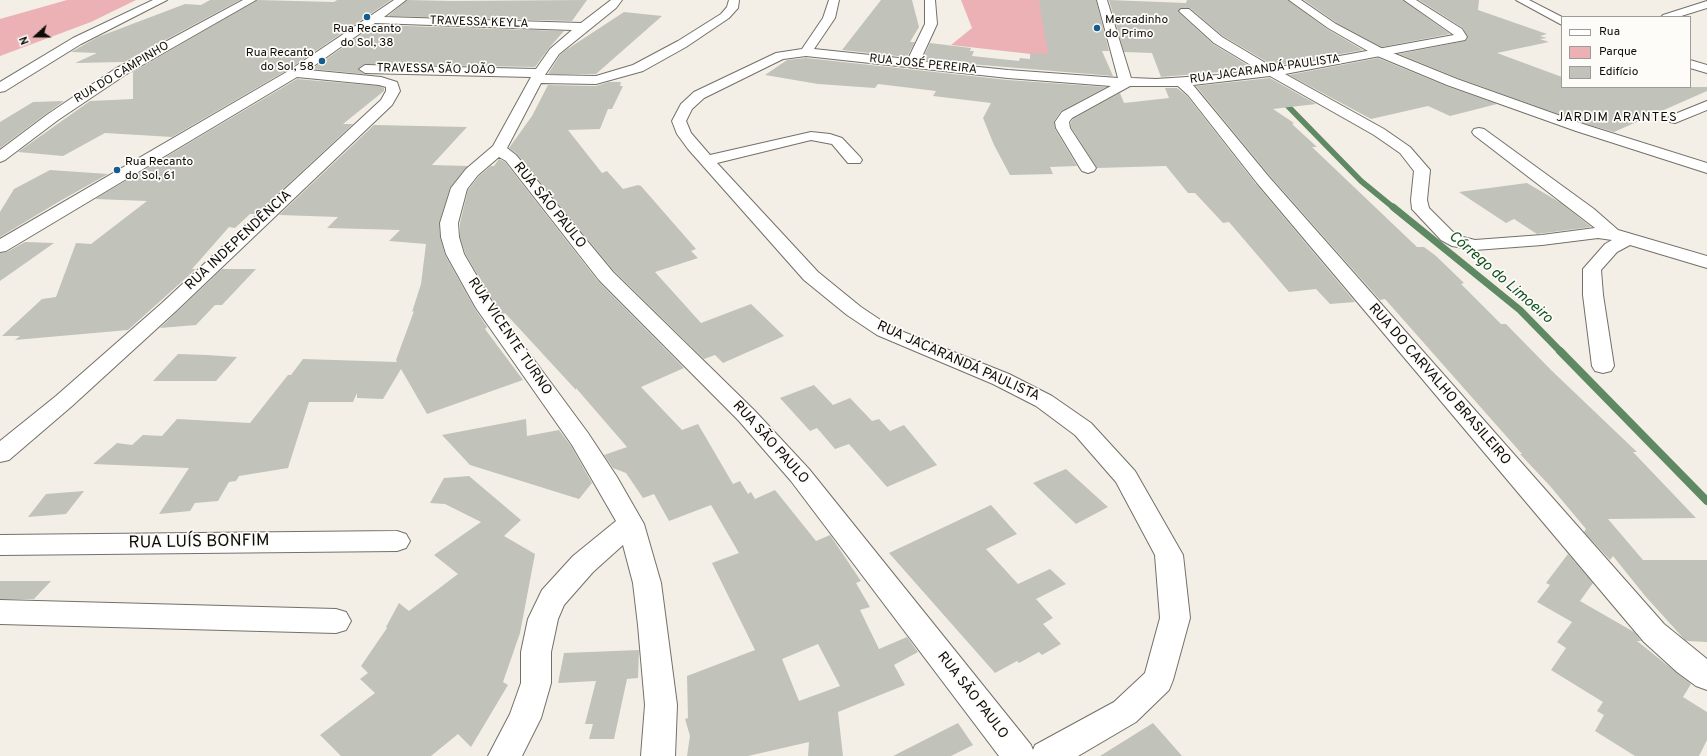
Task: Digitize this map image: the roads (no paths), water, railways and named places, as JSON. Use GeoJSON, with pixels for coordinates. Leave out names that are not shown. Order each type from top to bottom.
{"type":"FeatureCollection","features":[{"type":"Feature","properties":{"kind":"street"},"geometry":{"type":"LineString","coordinates":[[0,88],[77,40],[162,0]]}},
{"type":"Feature","properties":{"kind":"street","name":"RUA DO CAMPINHO"},"geometry":{"type":"LineString","coordinates":[[0,157],[59,113],[120,72],[251,0]]}},
{"type":"Feature","properties":{"kind":"street"},"geometry":{"type":"LineString","coordinates":[[0,247],[295,73],[401,0]]}},
{"type":"Feature","properties":{"kind":"street","name":"RUA VICENTE TURNO"},"geometry":{"type":"LineString","coordinates":[[617,0],[612,6],[554,52],[538,76],[499,149],[472,172],[459,188],[449,223],[450,237],[455,254],[486,308],[580,438],[631,524],[647,583],[654,625],[661,705],[658,756]]}},
{"type":"Feature","properties":{"kind":"street"},"geometry":{"type":"LineString","coordinates":[[538,76],[602,79],[648,63],[682,44],[725,16],[732,8],[734,0]]}},
{"type":"Feature","properties":{"kind":"street"},"geometry":{"type":"LineString","coordinates":[[806,52],[829,18],[834,0]]}},
{"type":"Feature","properties":{"kind":"street"},"geometry":{"type":"LineString","coordinates":[[912,63],[931,24],[930,0]]}},
{"type":"Feature","properties":{"kind":"street"},"geometry":{"type":"LineString","coordinates":[[1088,168],[1063,128],[1062,122],[1067,115],[1126,83],[1102,0]]}},
{"type":"Feature","properties":{"kind":"street"},"geometry":{"type":"LineString","coordinates":[[1294,0],[1332,26],[1379,52],[1452,82],[1514,105],[1707,168]]}},
{"type":"Feature","properties":{"kind":"street","name":"RUA JACARANDÁ PAULISTA"},"geometry":{"type":"LineString","coordinates":[[1126,83],[1182,82],[1239,76],[1461,37],[1458,32],[1409,0]]}},
{"type":"Feature","properties":{"kind":"street"},"geometry":{"type":"LineString","coordinates":[[1521,0],[1561,21]]}},
{"type":"Feature","properties":{"kind":"street"},"geometry":{"type":"LineString","coordinates":[[1670,16],[1707,4]]}},
{"type":"Feature","properties":{"kind":"street"},"geometry":{"type":"LineString","coordinates":[[1185,11],[1218,40],[1267,72],[1379,132],[1404,150],[1422,170],[1419,200],[1422,209],[1447,236],[1458,242],[1476,245],[1542,240],[1598,233],[1620,237],[1707,262]]}},
{"type":"Feature","properties":{"kind":"street","name":"TRAVESSA KEYLA"},"geometry":{"type":"LineString","coordinates":[[374,20],[585,27]]}},
{"type":"Feature","properties":{"kind":"street","name":"RUA JOSÉ PEREIRA"},"geometry":{"type":"LineString","coordinates":[[727,81],[780,56],[806,52],[1031,76],[1126,83]]}},
{"type":"Feature","properties":{"kind":"street"},"geometry":{"type":"LineString","coordinates":[[1691,64],[1707,69]]}},
{"type":"Feature","properties":{"kind":"street","name":"TRAVESSA SÃO JOÃO"},"geometry":{"type":"LineString","coordinates":[[332,75],[366,69],[538,76]]}},
{"type":"Feature","properties":{"kind":"street","name":"RUA INDEPENDÊNCIA"},"geometry":{"type":"LineString","coordinates":[[0,454],[64,401],[169,307],[386,102],[393,91],[392,85],[381,80],[295,73]]}},
{"type":"Feature","properties":{"kind":"street","name":"RUA JACARANDÁ PAULISTA"},"geometry":{"type":"LineString","coordinates":[[727,81],[699,95],[686,107],[679,121],[684,134],[811,276],[854,311],[884,331],[994,376],[1044,401],[1083,429],[1126,477],[1170,555],[1175,618],[1158,680],[1125,712],[1047,756]]}},
{"type":"Feature","properties":{"kind":"street","name":"RUA DO CARVALHO BRASILEIRO"},"geometry":{"type":"LineString","coordinates":[[1182,82],[1193,92],[1263,180],[1654,633],[1688,663],[1707,676]]}},
{"type":"Feature","properties":{"kind":"street"},"geometry":{"type":"LineString","coordinates":[[1675,119],[1707,105]]}},
{"type":"Feature","properties":{"kind":"street"},"geometry":{"type":"LineString","coordinates":[[1480,132],[1620,237]]}},
{"type":"Feature","properties":{"kind":"street"},"geometry":{"type":"LineString","coordinates":[[708,160],[811,136],[830,138],[837,141],[854,160]]}},
{"type":"Feature","properties":{"kind":"street","name":"RUA SÃO PAULO"},"geometry":{"type":"LineString","coordinates":[[499,149],[511,158],[606,276],[747,416],[800,475],[1019,756]]}},
{"type":"Feature","properties":{"kind":"street"},"geometry":{"type":"LineString","coordinates":[[1603,366],[1593,295],[1592,269],[1620,237]]}},
{"type":"Feature","properties":{"kind":"street"},"geometry":{"type":"LineString","coordinates":[[505,756],[516,739],[536,682],[536,652],[543,619],[552,598],[583,564],[631,524]]}},
{"type":"Feature","properties":{"kind":"street","name":"RUA LUÍS BONFIM"},"geometry":{"type":"LineString","coordinates":[[0,545],[397,540]]}},
{"type":"Feature","properties":{"kind":"street"},"geometry":{"type":"LineString","coordinates":[[0,612],[336,621]]}},
{"type":"Feature","properties":{"kind":"waterway","name":"Córrego do Limoeiro"},"geometry":{"type":"LineString","coordinates":[[1281,99],[1361,181],[1394,208]]}},
{"type":"Feature","properties":{"kind":"waterway","name":"Córrego do Limoeiro"},"geometry":{"type":"LineString","coordinates":[[1393,207],[1520,310],[1561,352]]}},
{"type":"Feature","properties":{"kind":"waterway","name":"Córrego do Limoeiro"},"geometry":{"type":"LineString","coordinates":[[1560,351],[1707,501]]}},
{"type":"Feature","properties":{"kind":"place","name":"Rua Recanto do Sol, 38"},"geometry":{"type":"Point","coordinates":[367,17]}},
{"type":"Feature","properties":{"kind":"place","name":"Mercadinho do Primo"},"geometry":{"type":"Point","coordinates":[1097,28]}},
{"type":"Feature","properties":{"kind":"place","name":"Rua Recanto do Sol, 58"},"geometry":{"type":"Point","coordinates":[322,61]}},
{"type":"Feature","properties":{"kind":"place","name":"Rua Recanto do Sol, 61"},"geometry":{"type":"Point","coordinates":[117,170]}},
{"type":"Feature","properties":{"kind":"district","name":"JARDIM ARANTES"},"geometry":{"type":"Point","coordinates":[1617,118]}}]}
